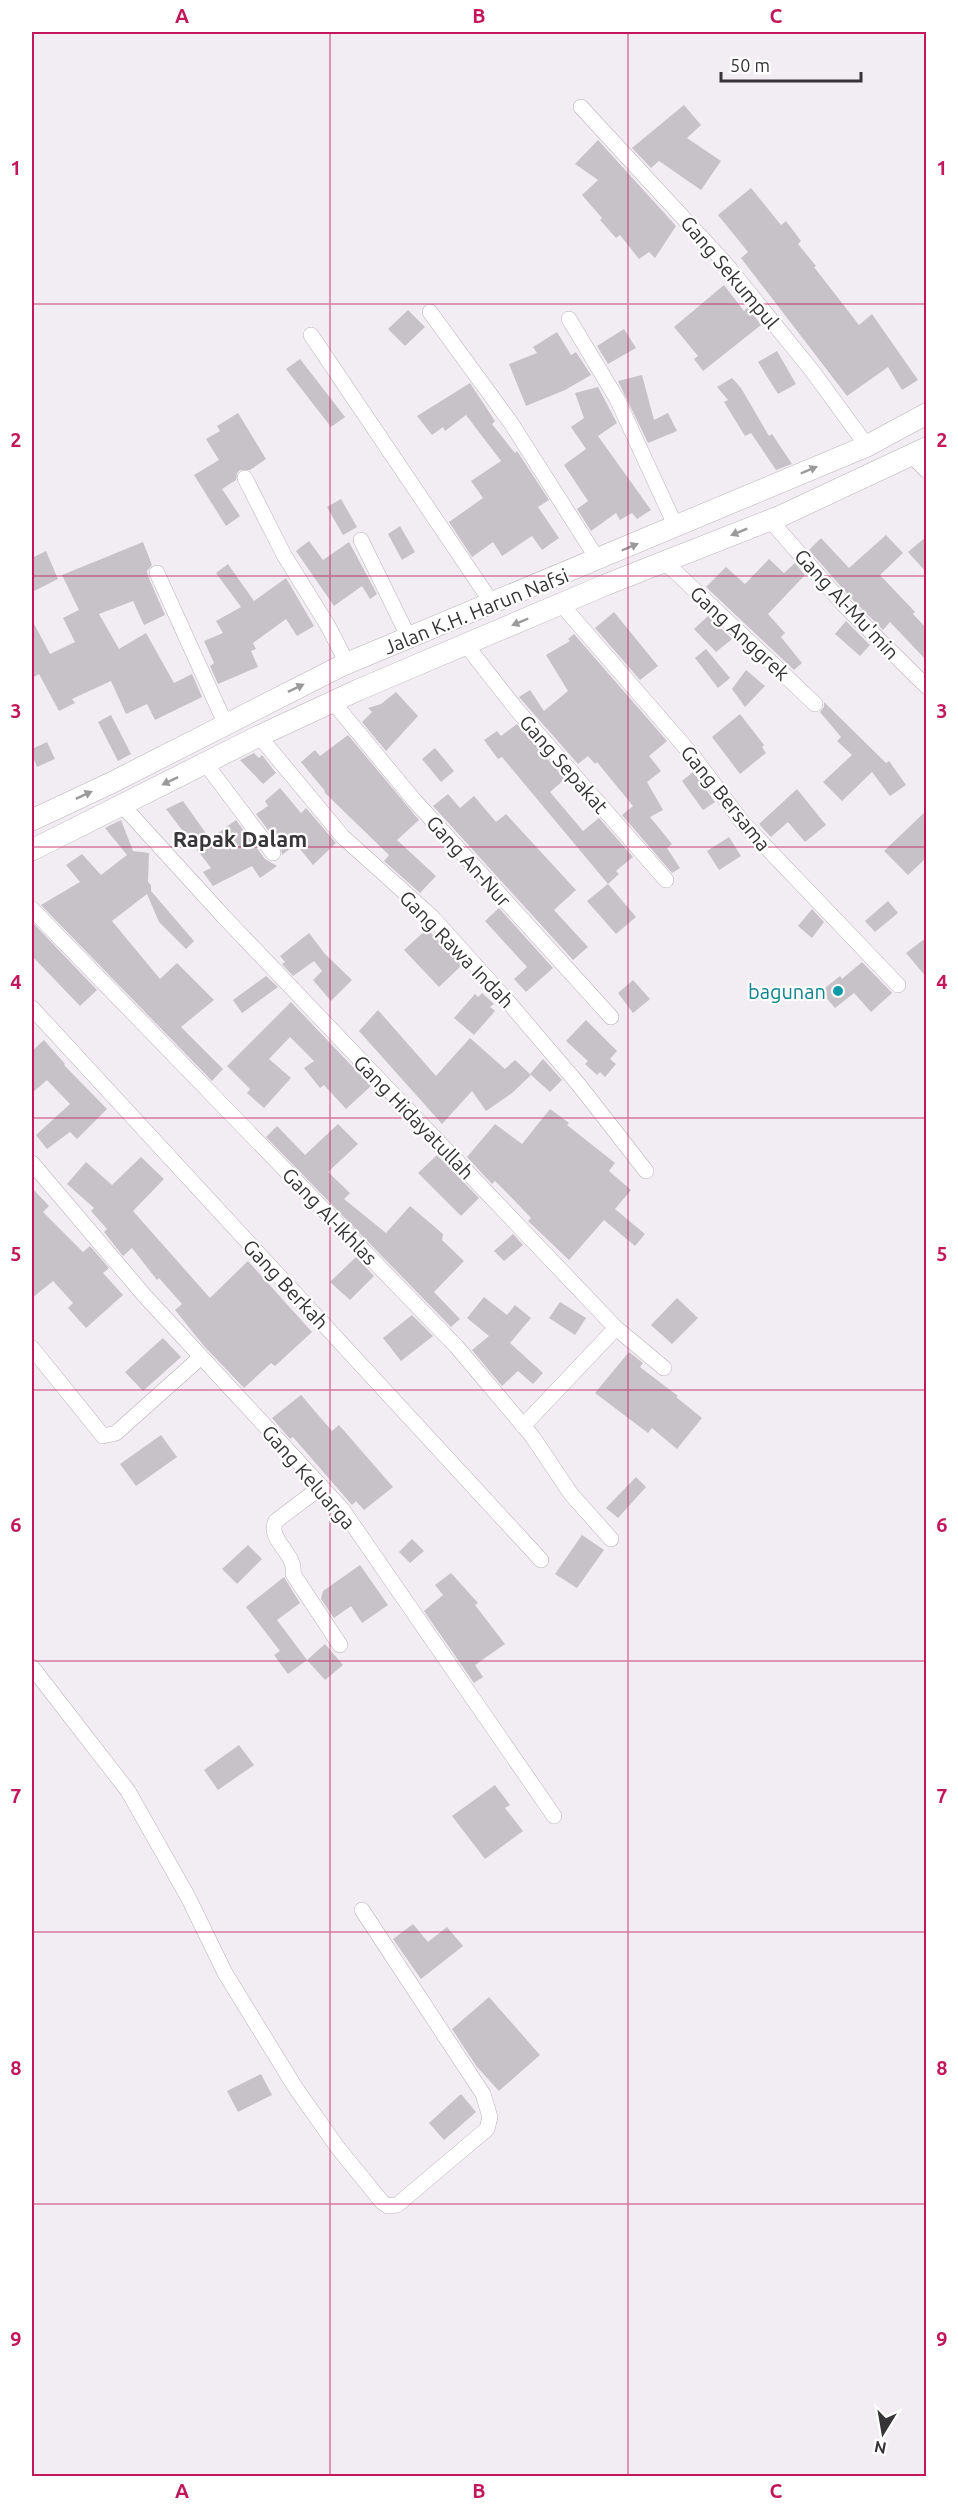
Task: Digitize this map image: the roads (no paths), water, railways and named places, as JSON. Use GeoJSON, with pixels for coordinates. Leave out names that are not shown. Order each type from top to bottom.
{"type":"FeatureCollection","features":[{"type":"Feature","properties":{"kind":"main road","name":"Jalan K.H. Harun Nafsi"},"geometry":{"type":"LineString","coordinates":[[32,820],[347,663],[867,446],[927,414]]}},
{"type":"Feature","properties":{"kind":"main road","name":"Jalan K.H. Harun Nafsi"},"geometry":{"type":"LineString","coordinates":[[32,850],[259,736],[333,702],[561,604],[922,458]]}},
{"type":"Feature","properties":{"kind":"main road"},"geometry":{"type":"LineString","coordinates":[[267,702],[279,727]]}},
{"type":"Feature","properties":{"kind":"street","name":"Gang Sekumpul"},"geometry":{"type":"LineString","coordinates":[[581,107],[725,263],[813,372],[867,446]]}},
{"type":"Feature","properties":{"kind":"street"},"geometry":{"type":"LineString","coordinates":[[430,312],[511,423],[598,560]]}},
{"type":"Feature","properties":{"kind":"street"},"geometry":{"type":"LineString","coordinates":[[569,319],[617,399],[675,527]]}},
{"type":"Feature","properties":{"kind":"street"},"geometry":{"type":"LineString","coordinates":[[311,335],[492,603]]}},
{"type":"Feature","properties":{"kind":"street"},"geometry":{"type":"LineString","coordinates":[[245,478],[284,555],[328,626],[347,663]]}},
{"type":"Feature","properties":{"kind":"street","name":"Gang Al-Mu'min"},"geometry":{"type":"LineString","coordinates":[[770,520],[844,605],[927,686]]}},
{"type":"Feature","properties":{"kind":"street"},"geometry":{"type":"LineString","coordinates":[[361,540],[409,638]]}},
{"type":"Feature","properties":{"kind":"street","name":"Gang Anggrek"},"geometry":{"type":"LineString","coordinates":[[665,562],[815,704]]}},
{"type":"Feature","properties":{"kind":"street"},"geometry":{"type":"LineString","coordinates":[[157,573],[225,725]]}},
{"type":"Feature","properties":{"kind":"street","name":"Gang Bersama"},"geometry":{"type":"LineString","coordinates":[[561,604],[693,756],[743,823],[898,985]]}},
{"type":"Feature","properties":{"kind":"street","name":"Gang Sepakat"},"geometry":{"type":"LineString","coordinates":[[466,645],[516,710],[666,880]]}},
{"type":"Feature","properties":{"kind":"street","name":"Gang An-Nur"},"geometry":{"type":"LineString","coordinates":[[333,702],[414,800],[611,1017]]}},
{"type":"Feature","properties":{"kind":"street","name":"Gang Rawa Indah"},"geometry":{"type":"LineString","coordinates":[[259,736],[343,837],[432,917],[504,997],[579,1085],[646,1171]]}},
{"type":"Feature","properties":{"kind":"street"},"geometry":{"type":"LineString","coordinates":[[205,763],[273,852]]}},
{"type":"Feature","properties":{"kind":"street","name":"Gang Hidayatullah"},"geometry":{"type":"LineString","coordinates":[[122,805],[224,917],[616,1328],[663,1368]]}},
{"type":"Feature","properties":{"kind":"street","name":"Gang Al-Ikhlas"},"geometry":{"type":"LineString","coordinates":[[32,909],[456,1346],[523,1426],[571,1494],[611,1539]]}},
{"type":"Feature","properties":{"kind":"street","name":"Gang Berkah"},"geometry":{"type":"LineString","coordinates":[[32,1008],[541,1560]]}},
{"type":"Feature","properties":{"kind":"street","name":"Gang Keluarga"},"geometry":{"type":"LineString","coordinates":[[32,1163],[144,1295],[342,1509],[554,1816]]}},
{"type":"Feature","properties":{"kind":"street"},"geometry":{"type":"LineString","coordinates":[[523,1426],[616,1328]]}},
{"type":"Feature","properties":{"kind":"street"},"geometry":{"type":"LineString","coordinates":[[32,1348],[103,1436],[116,1433],[201,1357]]}},
{"type":"Feature","properties":{"kind":"street"},"geometry":{"type":"LineString","coordinates":[[321,1487],[276,1521],[273,1526],[274,1533],[293,1563],[293,1574],[340,1646]]}},
{"type":"Feature","properties":{"kind":"street"},"geometry":{"type":"LineString","coordinates":[[32,1667],[128,1791],[188,1897],[225,1973],[295,2087],[338,2148],[382,2202],[388,2206],[397,2205],[487,2129],[490,2117],[483,2094],[362,1910]]}},
{"type":"Feature","properties":{"kind":"place","name":"bagunan"},"geometry":{"type":"Point","coordinates":[838,991]}},
{"type":"Feature","properties":{"kind":"district","name":"Rapak Dalam"},"geometry":{"type":"Point","coordinates":[240,838]}}]}
